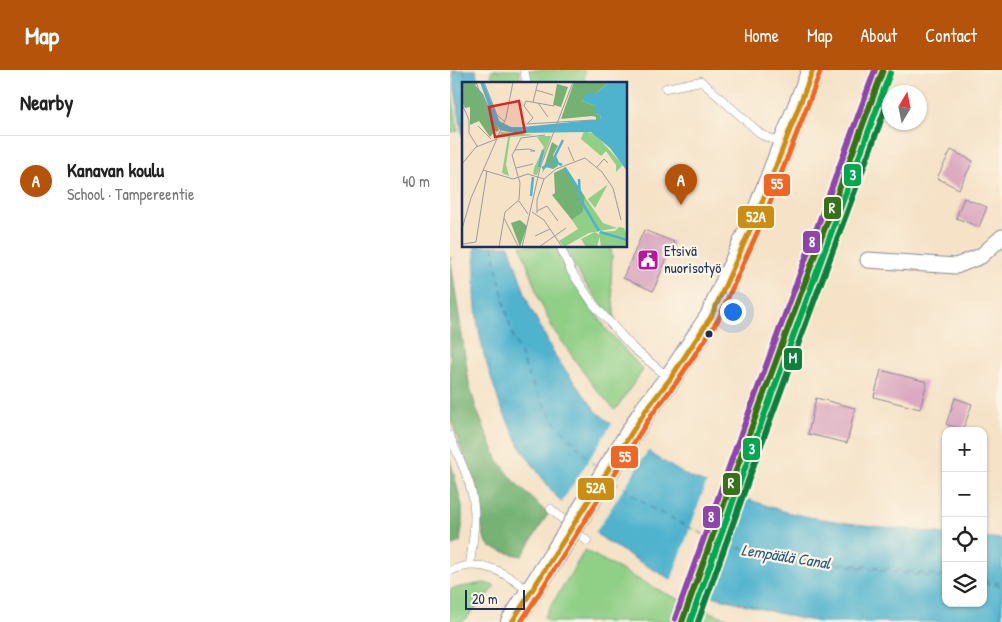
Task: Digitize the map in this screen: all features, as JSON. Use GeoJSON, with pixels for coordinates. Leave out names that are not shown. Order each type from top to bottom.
{"type":"FeatureCollection","features":[{"type":"Feature","properties":{"kind":"main road"},"geometry":{"type":"LineString","coordinates":[[512,622],[646,410],[670,379],[711,317],[759,210],[813,70]]}},
{"type":"Feature","properties":{"kind":"street"},"geometry":{"type":"LineString","coordinates":[[868,260],[956,266],[981,256],[1002,237]]}},
{"type":"Feature","properties":{"kind":"lane"},"geometry":{"type":"LineString","coordinates":[[666,88],[701,82],[762,135],[784,144]]}},
{"type":"Feature","properties":{"kind":"lane"},"geometry":{"type":"LineString","coordinates":[[561,248],[571,271],[594,305],[633,348],[670,379]]}},
{"type":"Feature","properties":{"kind":"lane"},"geometry":{"type":"LineString","coordinates":[[450,436],[470,487],[474,506],[470,566]]}},
{"type":"Feature","properties":{"kind":"lane"},"geometry":{"type":"LineString","coordinates":[[552,509],[587,541]]}},
{"type":"Feature","properties":{"kind":"lane"},"geometry":{"type":"LineString","coordinates":[[450,570],[470,566],[491,567],[502,572],[531,593]]}},
{"type":"Feature","properties":{"kind":"green space"},"geometry":{"type":"Polygon","coordinates":[[[491,70],[519,70],[521,82],[493,82],[491,70]]]}},
{"type":"Feature","properties":{"kind":"green space"},"geometry":{"type":"Polygon","coordinates":[[[528,70],[585,70],[584,82],[531,82],[528,70]]]}},
{"type":"Feature","properties":{"kind":"green space"},"geometry":{"type":"Polygon","coordinates":[[[450,80],[458,131],[450,132],[450,80]]]}},
{"type":"Feature","properties":{"kind":"green space"},"geometry":{"type":"Polygon","coordinates":[[[522,248],[557,248],[561,262],[607,330],[643,370],[615,410],[594,387],[553,329],[539,299],[522,248]]]}},
{"type":"Feature","properties":{"kind":"green space"},"geometry":{"type":"Polygon","coordinates":[[[567,248],[610,248],[611,282],[615,319],[593,294],[580,276],[567,248]]]}},
{"type":"Feature","properties":{"kind":"green space"},"geometry":{"type":"Polygon","coordinates":[[[450,256],[469,383],[476,408],[497,459],[515,482],[548,514],[522,556],[490,547],[485,540],[476,483],[468,468],[450,418],[450,256]]]}},
{"type":"Feature","properties":{"kind":"green space"},"geometry":{"type":"Polygon","coordinates":[[[450,459],[462,506],[462,527],[460,542],[450,546],[450,459]]]}},
{"type":"Feature","properties":{"kind":"green space"},"geometry":{"type":"Polygon","coordinates":[[[585,550],[675,598],[730,619],[744,622],[550,622],[544,617],[585,550]]]}},
{"type":"Feature","properties":{"kind":"green space"},"geometry":{"type":"Polygon","coordinates":[[[484,583],[495,586],[463,622],[450,622],[450,589],[484,583]]]}},
{"type":"Feature","properties":{"kind":"water"},"geometry":{"type":"Polygon","coordinates":[[[452,70],[476,70],[478,82],[462,82],[462,133],[452,70]]]}},
{"type":"Feature","properties":{"kind":"water","name":"Lempäälä Canal"},"geometry":{"type":"Polygon","coordinates":[[[475,248],[510,248],[529,305],[557,359],[596,411],[622,433],[685,475],[786,512],[847,523],[942,534],[942,607],[987,607],[987,537],[1002,539],[1002,622],[820,622],[712,596],[667,577],[640,562],[605,540],[569,512],[522,450],[500,405],[484,355],[475,298],[475,248]]]}},
{"type":"Feature","properties":{"kind":"pier"},"geometry":{"type":"Polygon","coordinates":[[[613,422],[649,449],[594,535],[560,505],[613,422]]]}},
{"type":"Feature","properties":{"kind":"pier"},"geometry":{"type":"Polygon","coordinates":[[[707,481],[738,493],[702,594],[671,581],[707,481]]]}},
{"type":"Feature","properties":{"kind":"building"},"geometry":{"type":"Polygon","coordinates":[[[951,150],[973,161],[959,189],[937,178],[951,150]]]}},
{"type":"Feature","properties":{"kind":"building"},"geometry":{"type":"Polygon","coordinates":[[[964,198],[987,207],[979,227],[956,218],[964,198]]]}},
{"type":"Feature","properties":{"kind":"building","name":"Etsivä nuorisotyö"},"geometry":{"type":"Polygon","coordinates":[[[644,230],[674,242],[653,291],[623,278],[644,230]]]}},
{"type":"Feature","properties":{"kind":"building"},"geometry":{"type":"Polygon","coordinates":[[[881,370],[927,382],[920,409],[874,397],[881,370]]]}},
{"type":"Feature","properties":{"kind":"building"},"geometry":{"type":"Polygon","coordinates":[[[816,398],[855,408],[847,443],[808,434],[816,398]]]}},
{"type":"Feature","properties":{"kind":"building"},"geometry":{"type":"Polygon","coordinates":[[[955,398],[972,404],[964,427],[954,427],[946,424],[955,398]]]}},
{"type":"Feature","properties":{"kind":"ferry route"},"geometry":{"type":"LineString","coordinates":[[464,70],[467,82]]}},
{"type":"Feature","properties":{"kind":"ferry route"},"geometry":{"type":"LineString","coordinates":[[493,248],[511,331],[533,386],[555,422],[597,468]]}},
{"type":"Feature","properties":{"kind":"ferry route"},"geometry":{"type":"LineString","coordinates":[[614,481],[653,509],[725,545],[777,556],[942,578]]}},
{"type":"Feature","properties":{"kind":"ferry route"},"geometry":{"type":"LineString","coordinates":[[765,553],[942,575]]}},
{"type":"Feature","properties":{"kind":"ferry route"},"geometry":{"type":"LineString","coordinates":[[987,581],[1002,583]]}},
{"type":"Feature","properties":{"kind":"ferry route"},"geometry":{"type":"LineString","coordinates":[[987,584],[1002,586]]}},
{"type":"Feature","properties":{"kind":"transit line","name":"52A"},"geometry":{"type":"LineString","coordinates":[[512,622],[646,410],[670,379],[711,317],[759,210],[813,70]]}},
{"type":"Feature","properties":{"kind":"transit line","name":"8"},"geometry":{"type":"LineString","coordinates":[[675,619],[875,70]]}},
{"type":"Feature","properties":{"kind":"transit line","name":"R"},"geometry":{"type":"LineString","coordinates":[[682,622],[883,70]]}},
{"type":"Feature","properties":{"kind":"transit line","name":"55"},"geometry":{"type":"LineString","coordinates":[[521,622],[652,414],[676,383],[718,320],[766,213],[820,73]]}},
{"type":"Feature","properties":{"kind":"transit line","name":"3"},"geometry":{"type":"LineString","coordinates":[[690,622],[890,73]]}},
{"type":"Feature","properties":{"kind":"transit line","name":"M"},"geometry":{"type":"LineString","coordinates":[[698,622],[758,453],[882,118]]}},
{"type":"Feature","properties":{"kind":"place","name":"Kanavan koulu"},"geometry":{"type":"Point","coordinates":[681,205]}},
{"type":"Feature","properties":{"kind":"place","name":"Etsivä nuorisotyö"},"geometry":{"type":"Point","coordinates":[648,260]}}]}
